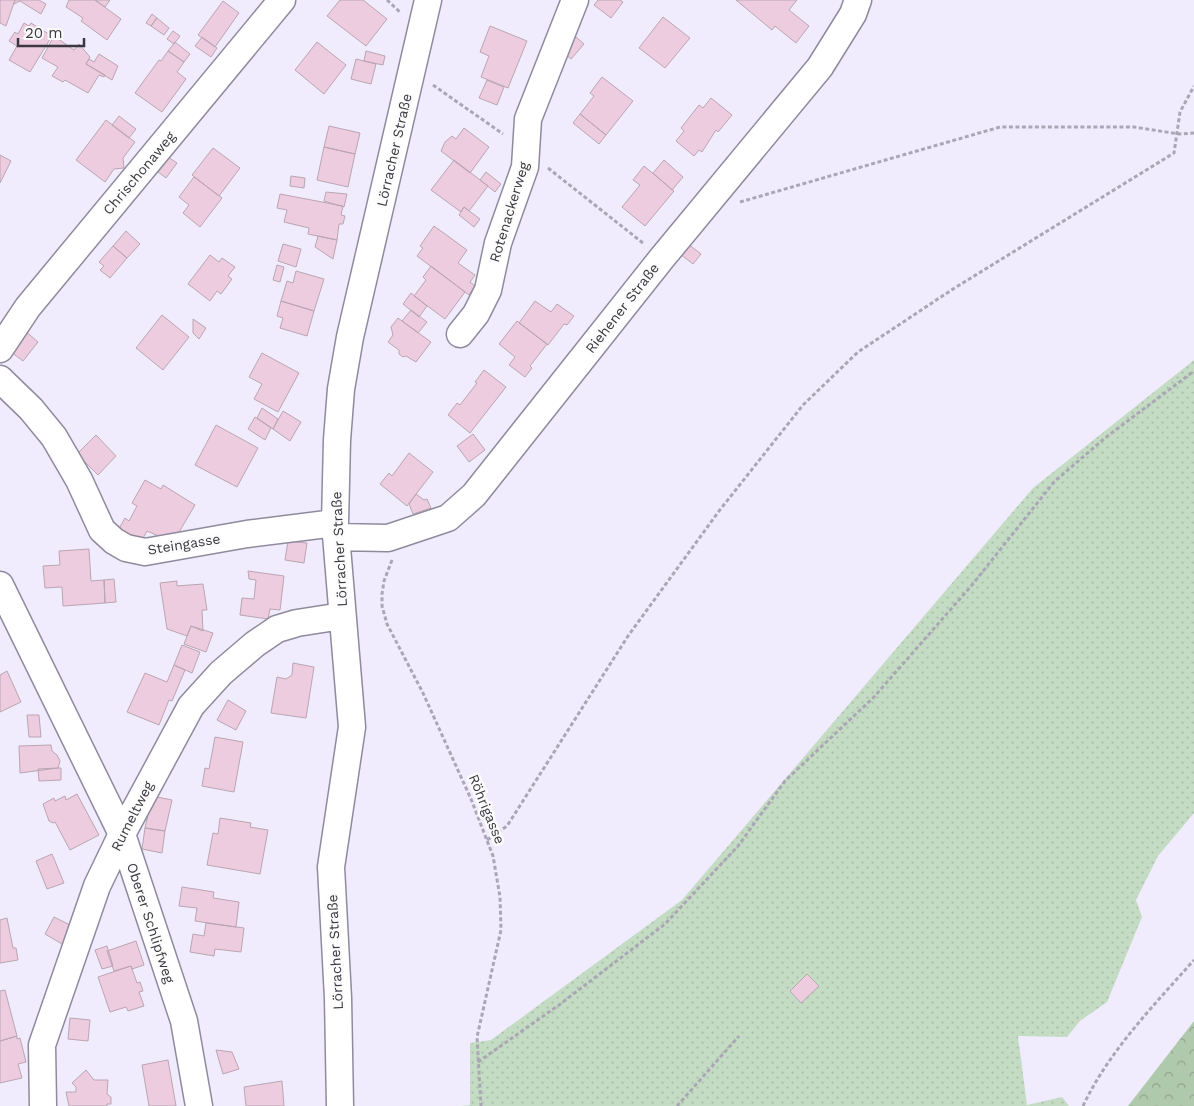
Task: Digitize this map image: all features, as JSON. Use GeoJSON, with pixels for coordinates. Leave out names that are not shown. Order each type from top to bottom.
{"type":"FeatureCollection","features":[{"type":"Feature","properties":{"kind":"street","name":"Chrischonaweg"},"geometry":{"type":"LineString","coordinates":[[0,349],[28,307],[282,0]]}},
{"type":"Feature","properties":{"kind":"street","name":"Lörracher Straße"},"geometry":{"type":"LineString","coordinates":[[340,1106],[338,998],[331,867],[352,727],[335,530],[337,440],[341,389],[350,338],[428,0]]}},
{"type":"Feature","properties":{"kind":"street","name":"Rotenackerweg"},"geometry":{"type":"LineString","coordinates":[[460,334],[476,314],[488,290],[498,242],[525,167],[528,120],[575,0]]}},
{"type":"Feature","properties":{"kind":"street","name":"Riehener Straße"},"geometry":{"type":"LineString","coordinates":[[335,530],[388,538],[448,518],[474,495],[662,258],[820,66],[853,14],[858,0]]}},
{"type":"Feature","properties":{"kind":"street","name":"Steingasse"},"geometry":{"type":"LineString","coordinates":[[0,379],[31,409],[54,437],[78,480],[102,530],[114,541],[126,548],[145,552],[247,534],[335,530]]}},
{"type":"Feature","properties":{"kind":"street","name":"Oberer Schlipfweg"},"geometry":{"type":"LineString","coordinates":[[0,585],[122,834],[184,1021],[199,1106]]}},
{"type":"Feature","properties":{"kind":"street","name":"Rumeltweg"},"geometry":{"type":"LineString","coordinates":[[42,1106],[42,1045],[97,886],[122,834],[191,706],[221,673],[255,644],[277,629],[297,623],[342,616]]}},
{"type":"Feature","properties":{"kind":"path"},"geometry":{"type":"LineString","coordinates":[[432,84],[526,151],[662,258]]}},
{"type":"Feature","properties":{"kind":"path"},"geometry":{"type":"LineString","coordinates":[[487,840],[507,826],[628,636],[719,511],[802,405],[858,352],[953,289],[1174,153],[1179,134],[1180,112],[1194,86]]}},
{"type":"Feature","properties":{"kind":"path"},"geometry":{"type":"LineString","coordinates":[[734,204],[1000,127],[1134,127],[1179,134],[1194,133]]}},
{"type":"Feature","properties":{"kind":"path"},"geometry":{"type":"LineString","coordinates":[[478,1062],[665,924],[738,846],[785,781],[874,697],[959,600],[1054,482],[1105,438],[1194,371]]}},
{"type":"Feature","properties":{"kind":"path","name":"Röhrigasse"},"geometry":{"type":"LineString","coordinates":[[388,538],[392,550],[392,560],[384,581],[382,606],[387,624],[454,758],[494,856],[500,897],[500,930],[477,1037],[481,1106]]}},
{"type":"Feature","properties":{"kind":"path"},"geometry":{"type":"LineString","coordinates":[[1083,1106],[1095,1081],[1107,1065],[1137,1026],[1194,960]]}},
{"type":"Feature","properties":{"kind":"path"},"geometry":{"type":"LineString","coordinates":[[677,1106],[739,1036]]}},
{"type":"Feature","properties":{"kind":"green space"},"geometry":{"type":"Polygon","coordinates":[[[1194,360],[1194,813],[1158,856],[1136,900],[1142,917],[1107,1002],[1080,1021],[1067,1037],[1018,1036],[1027,1105],[1062,1097],[1069,1106],[460,1106],[470,1105],[470,1043],[491,1040],[682,900],[1033,488],[1194,360]]]}},
{"type":"Feature","properties":{"kind":"green space"},"geometry":{"type":"Polygon","coordinates":[[[1194,1021],[1194,1106],[1128,1106],[1194,1021]]]}},
{"type":"Feature","properties":{"kind":"building"},"geometry":{"type":"Polygon","coordinates":[[[0,0],[15,0],[6,26],[0,23],[0,0]]]}},
{"type":"Feature","properties":{"kind":"building"},"geometry":{"type":"Polygon","coordinates":[[[15,0],[39,0],[46,4],[41,14],[20,1],[14,4],[15,0]]]}},
{"type":"Feature","properties":{"kind":"building"},"geometry":{"type":"Polygon","coordinates":[[[69,0],[95,0],[121,19],[107,40],[81,21],[83,18],[66,7],[69,0]]]}},
{"type":"Feature","properties":{"kind":"building"},"geometry":{"type":"Polygon","coordinates":[[[95,0],[110,0],[105,7],[95,0]]]}},
{"type":"Feature","properties":{"kind":"building"},"geometry":{"type":"Polygon","coordinates":[[[340,0],[363,0],[387,19],[366,46],[327,16],[340,0]]]}},
{"type":"Feature","properties":{"kind":"building"},"geometry":{"type":"Polygon","coordinates":[[[598,0],[620,0],[623,2],[611,18],[594,5],[598,0]]]}},
{"type":"Feature","properties":{"kind":"building"},"geometry":{"type":"Polygon","coordinates":[[[736,0],[797,0],[789,10],[809,26],[796,43],[775,26],[772,30],[736,0]]]}},
{"type":"Feature","properties":{"kind":"building"},"geometry":{"type":"Polygon","coordinates":[[[223,1],[239,13],[215,47],[198,35],[223,1]]]}},
{"type":"Feature","properties":{"kind":"building"},"geometry":{"type":"Polygon","coordinates":[[[152,14],[157,18],[151,26],[146,23],[152,14]]]}},
{"type":"Feature","properties":{"kind":"building"},"geometry":{"type":"Polygon","coordinates":[[[663,17],[690,38],[665,68],[639,48],[663,17]]]}},
{"type":"Feature","properties":{"kind":"building"},"geometry":{"type":"Polygon","coordinates":[[[157,18],[169,28],[164,35],[151,26],[157,18]]]}},
{"type":"Feature","properties":{"kind":"building"},"geometry":{"type":"Polygon","coordinates":[[[24,23],[29,26],[31,23],[52,36],[30,72],[9,60],[17,46],[9,41],[15,32],[18,34],[24,23]]]}},
{"type":"Feature","properties":{"kind":"building"},"geometry":{"type":"Polygon","coordinates":[[[490,26],[527,41],[508,88],[481,77],[489,56],[480,52],[490,26]]]}},
{"type":"Feature","properties":{"kind":"building"},"geometry":{"type":"Polygon","coordinates":[[[173,31],[180,36],[174,44],[167,39],[173,31]]]}},
{"type":"Feature","properties":{"kind":"building"},"geometry":{"type":"Polygon","coordinates":[[[54,36],[74,50],[79,44],[90,57],[86,64],[105,75],[104,77],[99,75],[88,93],[65,80],[63,82],[52,76],[58,67],[42,58],[54,36]]]}},
{"type":"Feature","properties":{"kind":"building"},"geometry":{"type":"Polygon","coordinates":[[[202,37],[217,48],[211,57],[195,46],[202,37]]]}},
{"type":"Feature","properties":{"kind":"building"},"geometry":{"type":"Polygon","coordinates":[[[576,37],[584,44],[571,59],[564,53],[576,37]]]}},
{"type":"Feature","properties":{"kind":"building"},"geometry":{"type":"Polygon","coordinates":[[[175,42],[190,54],[184,62],[168,51],[175,42]]]}},
{"type":"Feature","properties":{"kind":"building"},"geometry":{"type":"Polygon","coordinates":[[[317,42],[346,65],[324,94],[295,70],[317,42]]]}},
{"type":"Feature","properties":{"kind":"building"},"geometry":{"type":"Polygon","coordinates":[[[168,51],[184,62],[177,72],[186,79],[162,112],[135,93],[159,60],[161,61],[168,51]]]}},
{"type":"Feature","properties":{"kind":"building"},"geometry":{"type":"Polygon","coordinates":[[[366,51],[385,56],[383,65],[364,61],[366,51]]]}},
{"type":"Feature","properties":{"kind":"building"},"geometry":{"type":"Polygon","coordinates":[[[99,54],[118,66],[112,80],[86,64],[89,59],[94,62],[99,54]]]}},
{"type":"Feature","properties":{"kind":"building"},"geometry":{"type":"Polygon","coordinates":[[[356,59],[376,64],[371,84],[351,79],[356,59]]]}},
{"type":"Feature","properties":{"kind":"building"},"geometry":{"type":"Polygon","coordinates":[[[602,77],[633,101],[606,135],[580,114],[594,96],[590,93],[602,77]]]}},
{"type":"Feature","properties":{"kind":"building"},"geometry":{"type":"Polygon","coordinates":[[[487,80],[504,87],[497,105],[479,98],[487,80]]]}},
{"type":"Feature","properties":{"kind":"building"},"geometry":{"type":"Polygon","coordinates":[[[711,98],[732,115],[718,132],[716,130],[702,152],[699,150],[694,156],[676,141],[684,131],[681,128],[699,105],[703,108],[711,98]]]}},
{"type":"Feature","properties":{"kind":"building"},"geometry":{"type":"Polygon","coordinates":[[[580,114],[606,135],[599,144],[573,123],[580,114]]]}},
{"type":"Feature","properties":{"kind":"building"},"geometry":{"type":"Polygon","coordinates":[[[119,116],[136,129],[129,138],[112,125],[119,116]]]}},
{"type":"Feature","properties":{"kind":"building"},"geometry":{"type":"Polygon","coordinates":[[[106,120],[135,142],[123,158],[124,168],[114,169],[105,182],[76,160],[106,120]]]}},
{"type":"Feature","properties":{"kind":"building"},"geometry":{"type":"Polygon","coordinates":[[[329,126],[360,133],[355,154],[324,147],[329,126]]]}},
{"type":"Feature","properties":{"kind":"building"},"geometry":{"type":"Polygon","coordinates":[[[464,128],[489,147],[470,173],[441,151],[445,142],[452,136],[456,139],[464,128]]]}},
{"type":"Feature","properties":{"kind":"building"},"geometry":{"type":"Polygon","coordinates":[[[324,147],[355,154],[348,187],[317,180],[324,147]]]}},
{"type":"Feature","properties":{"kind":"building"},"geometry":{"type":"Polygon","coordinates":[[[213,148],[240,168],[219,196],[192,175],[213,148]]]}},
{"type":"Feature","properties":{"kind":"building"},"geometry":{"type":"Polygon","coordinates":[[[0,155],[11,161],[0,183],[0,155]]]}},
{"type":"Feature","properties":{"kind":"building"},"geometry":{"type":"Polygon","coordinates":[[[168,157],[177,163],[166,178],[158,172],[168,157]]]}},
{"type":"Feature","properties":{"kind":"building"},"geometry":{"type":"Polygon","coordinates":[[[454,160],[488,186],[469,211],[464,207],[461,212],[431,190],[454,160]]]}},
{"type":"Feature","properties":{"kind":"building"},"geometry":{"type":"Polygon","coordinates":[[[664,160],[683,177],[672,190],[653,173],[664,160]]]}},
{"type":"Feature","properties":{"kind":"building"},"geometry":{"type":"Polygon","coordinates":[[[644,166],[674,191],[645,226],[622,207],[640,185],[633,180],[644,166]]]}},
{"type":"Feature","properties":{"kind":"building"},"geometry":{"type":"Polygon","coordinates":[[[486,172],[501,184],[495,192],[480,180],[486,172]]]}},
{"type":"Feature","properties":{"kind":"building"},"geometry":{"type":"Polygon","coordinates":[[[291,176],[305,178],[304,188],[290,186],[291,176]]]}},
{"type":"Feature","properties":{"kind":"building"},"geometry":{"type":"Polygon","coordinates":[[[194,177],[222,198],[200,227],[183,213],[189,205],[179,197],[194,177]]]}},
{"type":"Feature","properties":{"kind":"building"},"geometry":{"type":"Polygon","coordinates":[[[326,192],[347,194],[344,207],[324,201],[326,192]]]}},
{"type":"Feature","properties":{"kind":"building"},"geometry":{"type":"Polygon","coordinates":[[[280,194],[343,206],[341,215],[345,216],[343,224],[339,224],[337,240],[308,234],[309,228],[284,222],[287,210],[277,208],[280,194]]]}},
{"type":"Feature","properties":{"kind":"building"},"geometry":{"type":"Polygon","coordinates":[[[464,207],[480,219],[474,227],[459,215],[464,207]]]}},
{"type":"Feature","properties":{"kind":"building"},"geometry":{"type":"Polygon","coordinates":[[[434,226],[467,250],[458,263],[475,275],[470,282],[475,286],[469,295],[417,256],[423,248],[420,246],[434,226]]]}},
{"type":"Feature","properties":{"kind":"building"},"geometry":{"type":"Polygon","coordinates":[[[126,231],[140,244],[127,258],[113,246],[126,231]]]}},
{"type":"Feature","properties":{"kind":"building"},"geometry":{"type":"Polygon","coordinates":[[[318,236],[337,240],[333,259],[315,247],[318,236]]]}},
{"type":"Feature","properties":{"kind":"building"},"geometry":{"type":"Polygon","coordinates":[[[283,244],[301,249],[296,267],[278,261],[283,244]]]}},
{"type":"Feature","properties":{"kind":"building"},"geometry":{"type":"Polygon","coordinates":[[[688,244],[701,254],[693,264],[680,254],[688,244]]]}},
{"type":"Feature","properties":{"kind":"building"},"geometry":{"type":"Polygon","coordinates":[[[113,246],[127,258],[110,278],[100,270],[104,266],[99,262],[113,246]]]}},
{"type":"Feature","properties":{"kind":"building"},"geometry":{"type":"Polygon","coordinates":[[[210,255],[219,262],[222,258],[235,267],[228,276],[232,279],[221,294],[217,291],[210,301],[188,284],[210,255]]]}},
{"type":"Feature","properties":{"kind":"building"},"geometry":{"type":"Polygon","coordinates":[[[277,265],[284,267],[280,282],[273,280],[277,265]]]}},
{"type":"Feature","properties":{"kind":"building"},"geometry":{"type":"Polygon","coordinates":[[[431,266],[465,292],[445,319],[414,296],[426,280],[423,277],[431,266]]]}},
{"type":"Feature","properties":{"kind":"building"},"geometry":{"type":"Polygon","coordinates":[[[296,271],[324,279],[314,311],[281,301],[287,281],[293,283],[296,271]]]}},
{"type":"Feature","properties":{"kind":"building"},"geometry":{"type":"Polygon","coordinates":[[[411,293],[427,306],[419,317],[403,304],[411,293]]]}},
{"type":"Feature","properties":{"kind":"building"},"geometry":{"type":"Polygon","coordinates":[[[281,301],[314,311],[307,336],[280,328],[283,318],[277,316],[281,301]]]}},
{"type":"Feature","properties":{"kind":"building"},"geometry":{"type":"Polygon","coordinates":[[[535,301],[551,312],[557,304],[574,316],[567,325],[564,324],[548,345],[519,323],[535,301]]]}},
{"type":"Feature","properties":{"kind":"building"},"geometry":{"type":"Polygon","coordinates":[[[411,310],[427,322],[418,333],[402,321],[411,310]]]}},
{"type":"Feature","properties":{"kind":"building"},"geometry":{"type":"Polygon","coordinates":[[[162,315],[189,337],[163,370],[136,348],[162,315]]]}},
{"type":"Feature","properties":{"kind":"building"},"geometry":{"type":"Polygon","coordinates":[[[398,318],[431,342],[416,362],[406,356],[403,357],[399,354],[399,350],[388,342],[393,335],[391,327],[398,318]]]}},
{"type":"Feature","properties":{"kind":"building"},"geometry":{"type":"Polygon","coordinates":[[[193,319],[206,328],[199,339],[193,333],[193,319]]]}},
{"type":"Feature","properties":{"kind":"building"},"geometry":{"type":"Polygon","coordinates":[[[517,321],[547,344],[530,366],[532,368],[525,377],[509,365],[515,357],[499,344],[517,321]]]}},
{"type":"Feature","properties":{"kind":"building"},"geometry":{"type":"Polygon","coordinates":[[[23,329],[38,342],[23,361],[7,349],[23,329]]]}},
{"type":"Feature","properties":{"kind":"building"},"geometry":{"type":"Polygon","coordinates":[[[262,353],[299,373],[278,412],[254,399],[262,384],[249,377],[262,353]]]}},
{"type":"Feature","properties":{"kind":"building"},"geometry":{"type":"Polygon","coordinates":[[[484,370],[506,387],[470,433],[448,415],[457,403],[460,405],[477,383],[475,382],[484,370]]]}},
{"type":"Feature","properties":{"kind":"building"},"geometry":{"type":"Polygon","coordinates":[[[262,408],[278,419],[273,429],[257,418],[262,408]]]}},
{"type":"Feature","properties":{"kind":"building"},"geometry":{"type":"Polygon","coordinates":[[[283,411],[301,422],[290,441],[273,429],[283,411]]]}},
{"type":"Feature","properties":{"kind":"building"},"geometry":{"type":"Polygon","coordinates":[[[255,417],[271,428],[265,440],[248,429],[255,417]]]}},
{"type":"Feature","properties":{"kind":"building"},"geometry":{"type":"Polygon","coordinates":[[[216,425],[258,448],[237,487],[195,465],[216,425]]]}},
{"type":"Feature","properties":{"kind":"building"},"geometry":{"type":"Polygon","coordinates":[[[473,434],[485,450],[469,462],[457,446],[473,434]]]}},
{"type":"Feature","properties":{"kind":"building"},"geometry":{"type":"Polygon","coordinates":[[[96,435],[116,456],[98,475],[77,454],[96,435]]]}},
{"type":"Feature","properties":{"kind":"building"},"geometry":{"type":"Polygon","coordinates":[[[409,453],[433,472],[407,506],[380,484],[389,473],[392,476],[409,453]]]}},
{"type":"Feature","properties":{"kind":"building"},"geometry":{"type":"Polygon","coordinates":[[[145,480],[161,489],[163,485],[195,505],[175,539],[165,539],[147,531],[140,544],[117,532],[125,518],[129,521],[137,506],[132,503],[145,480]]]}},
{"type":"Feature","properties":{"kind":"building"},"geometry":{"type":"Polygon","coordinates":[[[416,494],[424,500],[427,499],[431,508],[413,514],[409,504],[416,494]]]}},
{"type":"Feature","properties":{"kind":"building"},"geometry":{"type":"Polygon","coordinates":[[[288,541],[307,543],[304,563],[285,560],[288,541]]]}},
{"type":"Feature","properties":{"kind":"building"},"geometry":{"type":"Polygon","coordinates":[[[89,549],[91,581],[104,580],[105,603],[63,606],[62,587],[45,588],[43,566],[60,565],[59,551],[89,549]]]}},
{"type":"Feature","properties":{"kind":"building"},"geometry":{"type":"Polygon","coordinates":[[[248,571],[284,576],[280,610],[270,609],[268,619],[240,615],[242,598],[254,599],[256,580],[249,579],[248,571]]]}},
{"type":"Feature","properties":{"kind":"building"},"geometry":{"type":"Polygon","coordinates":[[[114,579],[116,602],[105,603],[104,580],[114,579]]]}},
{"type":"Feature","properties":{"kind":"building"},"geometry":{"type":"Polygon","coordinates":[[[177,581],[177,586],[203,584],[207,610],[202,610],[203,631],[191,626],[187,636],[167,629],[160,583],[177,581]]]}},
{"type":"Feature","properties":{"kind":"building"},"geometry":{"type":"Polygon","coordinates":[[[191,626],[213,633],[206,652],[184,644],[191,626]]]}},
{"type":"Feature","properties":{"kind":"building"},"geometry":{"type":"Polygon","coordinates":[[[182,645],[200,652],[192,673],[174,665],[182,645]]]}},
{"type":"Feature","properties":{"kind":"building"},"geometry":{"type":"Polygon","coordinates":[[[293,663],[314,667],[306,718],[271,713],[277,677],[286,679],[292,675],[293,663]]]}},
{"type":"Feature","properties":{"kind":"building"},"geometry":{"type":"Polygon","coordinates":[[[174,665],[185,670],[172,701],[169,700],[159,725],[127,712],[145,673],[167,682],[174,665]]]}},
{"type":"Feature","properties":{"kind":"building"},"geometry":{"type":"Polygon","coordinates":[[[7,671],[21,702],[0,712],[0,675],[7,671]]]}},
{"type":"Feature","properties":{"kind":"building"},"geometry":{"type":"Polygon","coordinates":[[[228,700],[246,711],[236,730],[217,720],[228,700]]]}},
{"type":"Feature","properties":{"kind":"building"},"geometry":{"type":"Polygon","coordinates":[[[27,715],[39,715],[41,737],[29,737],[27,715]]]}},
{"type":"Feature","properties":{"kind":"building"},"geometry":{"type":"Polygon","coordinates":[[[215,737],[243,742],[234,792],[202,786],[205,768],[209,769],[215,737]]]}},
{"type":"Feature","properties":{"kind":"building"},"geometry":{"type":"Polygon","coordinates":[[[51,745],[52,751],[60,761],[58,768],[20,773],[19,746],[51,745]]]}},
{"type":"Feature","properties":{"kind":"building"},"geometry":{"type":"Polygon","coordinates":[[[61,768],[61,780],[39,781],[38,769],[61,768]]]}},
{"type":"Feature","properties":{"kind":"building"},"geometry":{"type":"Polygon","coordinates":[[[77,794],[99,835],[70,850],[55,822],[49,821],[43,804],[54,798],[55,801],[65,796],[66,800],[77,794]]]}},
{"type":"Feature","properties":{"kind":"building"},"geometry":{"type":"Polygon","coordinates":[[[152,796],[172,800],[165,831],[145,828],[152,796]]]}},
{"type":"Feature","properties":{"kind":"building"},"geometry":{"type":"Polygon","coordinates":[[[220,818],[251,823],[250,827],[268,830],[260,874],[207,865],[213,833],[218,834],[220,818]]]}},
{"type":"Feature","properties":{"kind":"building"},"geometry":{"type":"Polygon","coordinates":[[[145,828],[165,831],[162,853],[142,849],[145,828]]]}},
{"type":"Feature","properties":{"kind":"building"},"geometry":{"type":"Polygon","coordinates":[[[52,854],[64,883],[47,889],[36,861],[52,854]]]}},
{"type":"Feature","properties":{"kind":"building"},"geometry":{"type":"Polygon","coordinates":[[[182,887],[214,892],[213,898],[239,902],[236,927],[195,921],[197,908],[179,906],[182,887]]]}},
{"type":"Feature","properties":{"kind":"building"},"geometry":{"type":"Polygon","coordinates":[[[54,917],[72,926],[62,944],[45,934],[54,917]]]}},
{"type":"Feature","properties":{"kind":"building"},"geometry":{"type":"Polygon","coordinates":[[[7,918],[13,948],[16,948],[18,960],[0,963],[0,920],[7,918]]]}},
{"type":"Feature","properties":{"kind":"building"},"geometry":{"type":"Polygon","coordinates":[[[206,923],[244,928],[241,952],[215,949],[214,956],[190,952],[193,934],[204,936],[206,923]]]}},
{"type":"Feature","properties":{"kind":"building"},"geometry":{"type":"Polygon","coordinates":[[[136,941],[144,965],[132,969],[131,966],[114,971],[107,951],[136,941]]]}},
{"type":"Feature","properties":{"kind":"building"},"geometry":{"type":"Polygon","coordinates":[[[107,946],[113,966],[102,969],[95,950],[107,946]]]}},
{"type":"Feature","properties":{"kind":"building"},"geometry":{"type":"Polygon","coordinates":[[[131,966],[137,983],[140,982],[143,991],[139,992],[144,1006],[128,1011],[126,1007],[110,1012],[98,977],[131,966]]]}},
{"type":"Feature","properties":{"kind":"building"},"geometry":{"type":"Polygon","coordinates":[[[807,974],[819,986],[801,1003],[790,991],[807,974]]]}},
{"type":"Feature","properties":{"kind":"building"},"geometry":{"type":"Polygon","coordinates":[[[5,990],[17,1036],[0,1041],[0,991],[5,990]]]}},
{"type":"Feature","properties":{"kind":"building"},"geometry":{"type":"Polygon","coordinates":[[[70,1018],[90,1020],[88,1041],[68,1039],[70,1018]]]}},
{"type":"Feature","properties":{"kind":"building"},"geometry":{"type":"Polygon","coordinates":[[[17,1036],[17,1039],[20,1038],[26,1062],[18,1064],[22,1078],[0,1083],[0,1041],[17,1036]]]}},
{"type":"Feature","properties":{"kind":"building"},"geometry":{"type":"Polygon","coordinates":[[[216,1050],[232,1052],[239,1069],[223,1074],[216,1050]]]}},
{"type":"Feature","properties":{"kind":"building"},"geometry":{"type":"Polygon","coordinates":[[[168,1060],[176,1106],[149,1106],[142,1065],[168,1060]]]}},
{"type":"Feature","properties":{"kind":"building"},"geometry":{"type":"Polygon","coordinates":[[[86,1070],[94,1080],[108,1080],[107,1094],[111,1097],[111,1104],[107,1104],[107,1106],[69,1106],[66,1092],[76,1092],[76,1087],[72,1083],[86,1070]]]}},
{"type":"Feature","properties":{"kind":"building"},"geometry":{"type":"Polygon","coordinates":[[[282,1081],[284,1106],[246,1106],[244,1087],[282,1081]]]}}]}
